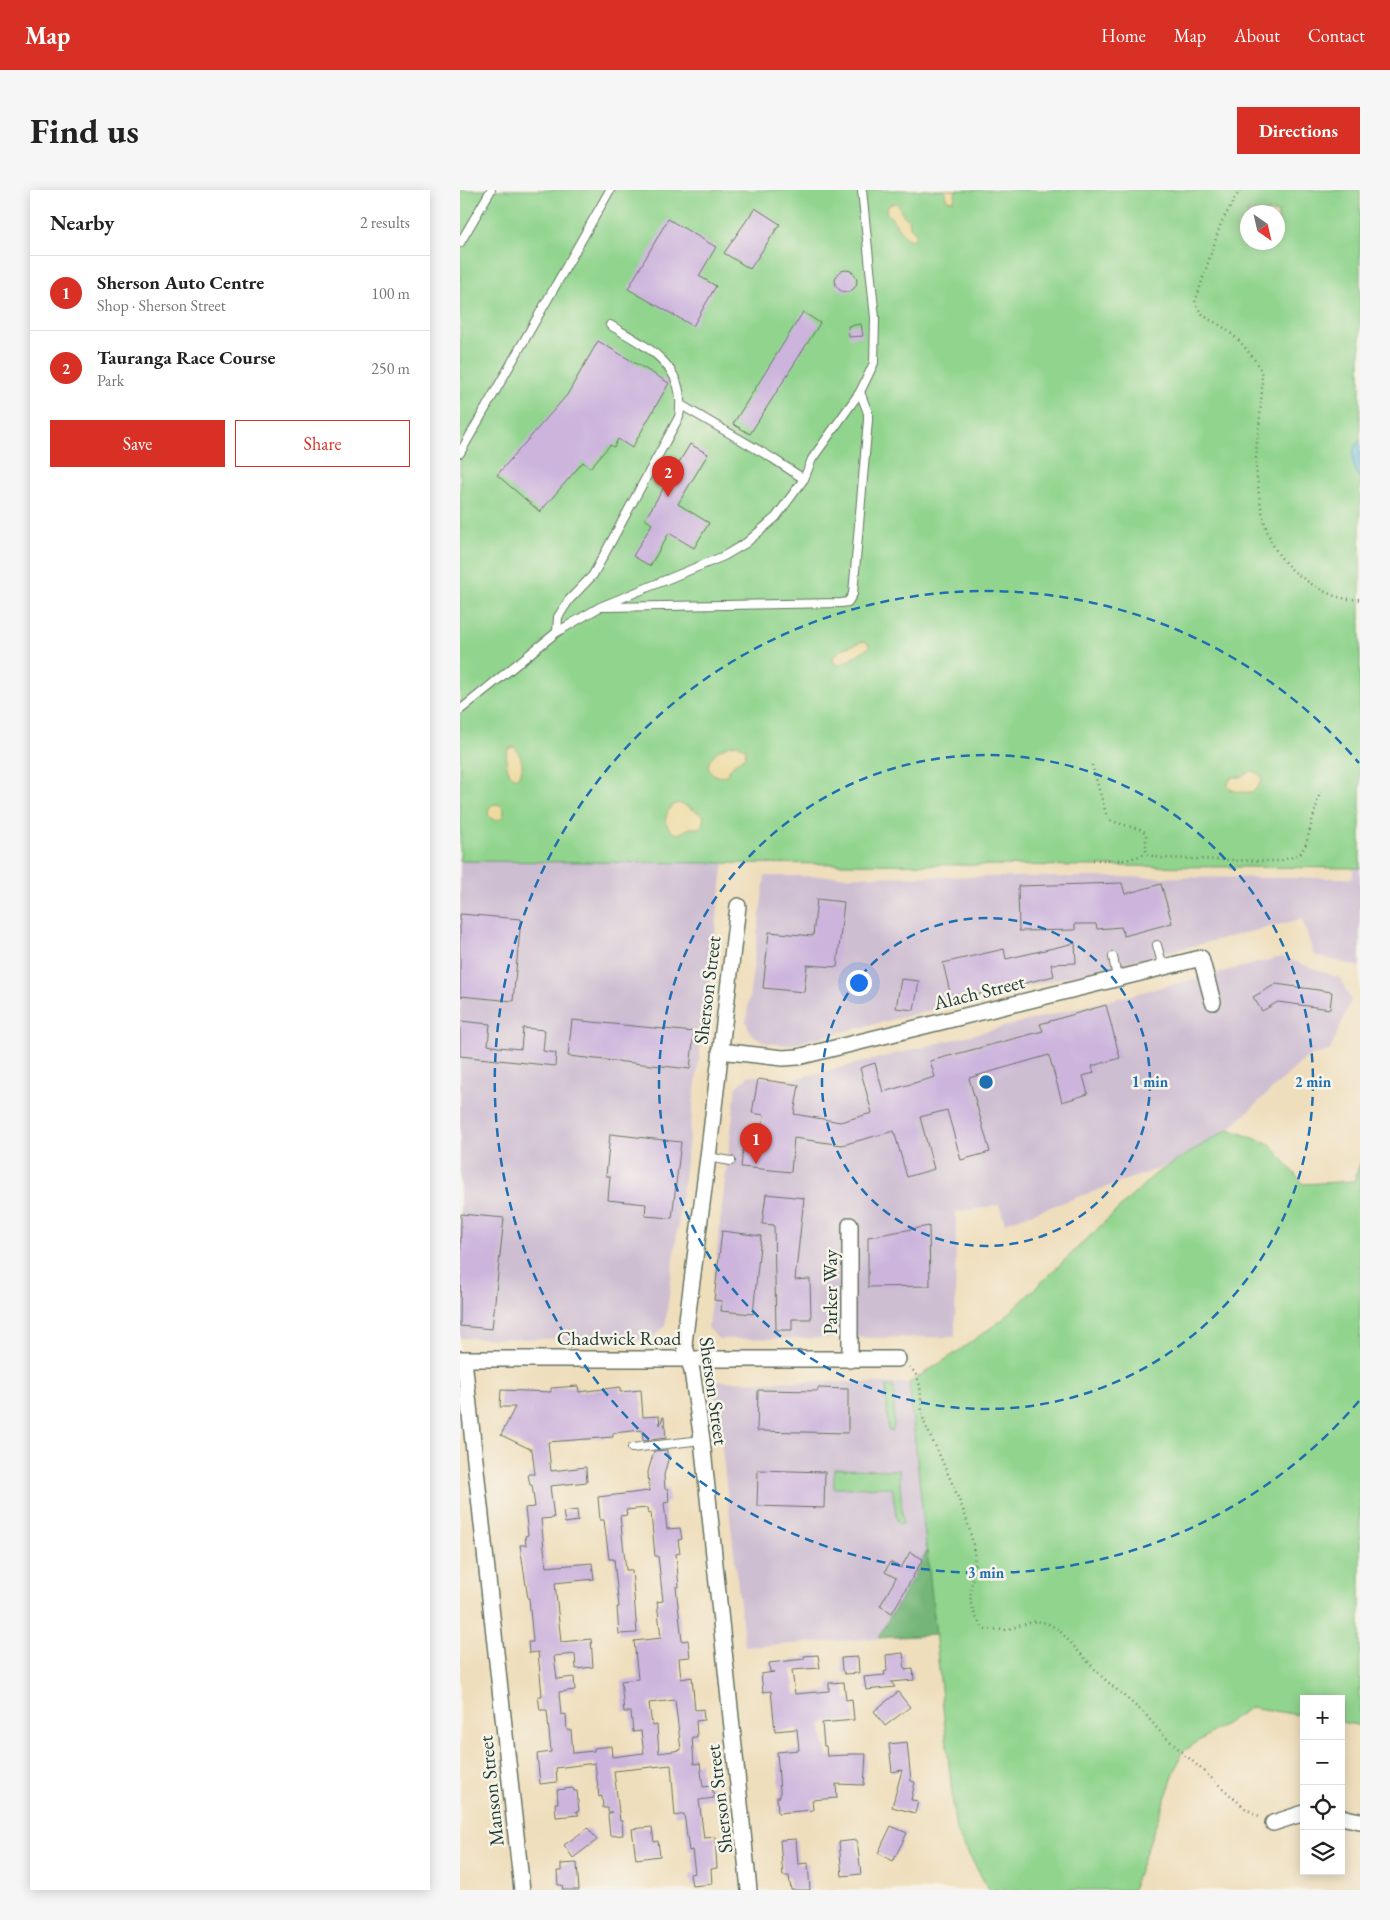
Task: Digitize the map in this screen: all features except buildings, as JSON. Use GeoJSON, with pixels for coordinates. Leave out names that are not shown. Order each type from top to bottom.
{"type":"FeatureCollection","features":[{"type":"Feature","properties":{"kind":"street","name":"Sherson Street"},"geometry":{"type":"LineString","coordinates":[[738,906],[684,1343],[692,1371],[702,1440],[747,1888]]}},
{"type":"Feature","properties":{"kind":"street","name":"Alach Street"},"geometry":{"type":"LineString","coordinates":[[720,1050],[783,1058],[798,1058],[1201,958],[1213,1002]]}},
{"type":"Feature","properties":{"kind":"street","name":"Parker Way"},"geometry":{"type":"LineString","coordinates":[[850,1225],[850,1360]]}},
{"type":"Feature","properties":{"kind":"street","name":"Chadwick Road"},"geometry":{"type":"LineString","coordinates":[[462,1359],[898,1359]]}},
{"type":"Feature","properties":{"kind":"street","name":"Manson Street"},"geometry":{"type":"LineString","coordinates":[[462,1359],[522,1890]]}},
{"type":"Feature","properties":{"kind":"street"},"geometry":{"type":"LineString","coordinates":[[1273,1823],[1300,1814]]}},
{"type":"Feature","properties":{"kind":"street"},"geometry":{"type":"LineString","coordinates":[[1345,1818],[1360,1821]]}},
{"type":"Feature","properties":{"kind":"lane"},"geometry":{"type":"LineString","coordinates":[[460,243],[492,190]]}},
{"type":"Feature","properties":{"kind":"lane"},"geometry":{"type":"LineString","coordinates":[[460,453],[610,190]]}},
{"type":"Feature","properties":{"kind":"lane"},"geometry":{"type":"LineString","coordinates":[[460,710],[557,632],[600,607],[694,570],[746,543],[776,517],[804,479],[812,459],[860,392],[874,363],[875,318],[862,190]]}},
{"type":"Feature","properties":{"kind":"lane"},"geometry":{"type":"LineString","coordinates":[[557,632],[558,617],[569,600],[593,575],[679,417],[681,404],[680,390],[670,369],[652,350],[610,324]]}},
{"type":"Feature","properties":{"kind":"lane"},"geometry":{"type":"LineString","coordinates":[[600,607],[831,604],[848,602],[853,594],[868,420],[868,413],[860,392]]}},
{"type":"Feature","properties":{"kind":"lane"},"geometry":{"type":"LineString","coordinates":[[681,404],[804,479]]}},
{"type":"Feature","properties":{"kind":"lane"},"geometry":{"type":"LineString","coordinates":[[1157,945],[1164,967]]}},
{"type":"Feature","properties":{"kind":"lane"},"geometry":{"type":"LineString","coordinates":[[1113,956],[1117,978]]}},
{"type":"Feature","properties":{"kind":"lane"},"geometry":{"type":"LineString","coordinates":[[708,1157],[731,1161]]}},
{"type":"Feature","properties":{"kind":"lane"},"geometry":{"type":"LineString","coordinates":[[632,1448],[702,1440]]}},
{"type":"Feature","properties":{"kind":"path"},"geometry":{"type":"LineString","coordinates":[[1240,190],[1221,223],[1195,302],[1201,314],[1228,330],[1248,352],[1260,370],[1261,394],[1256,474],[1264,524],[1271,543],[1281,559],[1295,573],[1315,587],[1330,595],[1345,599],[1360,599]]}},
{"type":"Feature","properties":{"kind":"path"},"geometry":{"type":"LineString","coordinates":[[1092,765],[1108,820],[1142,830],[1146,833],[1146,854]]}},
{"type":"Feature","properties":{"kind":"path"},"geometry":{"type":"LineString","coordinates":[[1094,860],[1126,860],[1146,854],[1160,858],[1248,861],[1279,861],[1290,858],[1301,853],[1306,844],[1320,792]]}},
{"type":"Feature","properties":{"kind":"path"},"geometry":{"type":"LineString","coordinates":[[898,1359],[912,1368],[917,1375],[924,1421],[958,1496],[970,1530],[974,1547],[970,1605],[984,1629],[1005,1630],[1036,1620],[1047,1623],[1059,1630],[1102,1677],[1145,1714],[1162,1734],[1246,1809],[1273,1823]]}},
{"type":"Feature","properties":{"kind":"shaded area"},"geometry":{"type":"Polygon","coordinates":[[[460,861],[724,862],[665,1327],[650,1340],[460,1338],[460,861]]]}},
{"type":"Feature","properties":{"kind":"shaded area"},"geometry":{"type":"Polygon","coordinates":[[[1354,868],[1360,868],[1360,967],[1314,955],[1302,919],[789,1045],[766,1043],[751,1034],[746,1022],[765,876],[1352,878],[1354,868]]]}},
{"type":"Feature","properties":{"kind":"shaded area"},"geometry":{"type":"Polygon","coordinates":[[[1282,957],[1340,978],[1351,1000],[1330,1051],[1307,1057],[1203,1153],[1005,1223],[999,1205],[956,1212],[955,1337],[718,1339],[708,1327],[736,1088],[749,1075],[791,1080],[1282,957]]]}},
{"type":"Feature","properties":{"kind":"shaded area"},"geometry":{"type":"Polygon","coordinates":[[[714,1381],[909,1383],[936,1635],[745,1647],[714,1381]]]}},
{"type":"Feature","properties":{"kind":"green space"},"geometry":{"type":"Polygon","coordinates":[[[460,190],[1360,190],[1360,868],[460,861],[460,190]]]}},
{"type":"Feature","properties":{"kind":"green space"},"geometry":{"type":"Polygon","coordinates":[[[1228,1129],[1270,1144],[1303,1184],[1354,1181],[1360,1163],[1360,1727],[1345,1723],[1345,1695],[1300,1695],[1300,1715],[1251,1707],[1182,1752],[1132,1890],[989,1890],[956,1832],[909,1383],[1003,1319],[1155,1174],[1228,1129]]]}},
{"type":"Feature","properties":{"kind":"green space"},"geometry":{"type":"Polygon","coordinates":[[[886,1386],[894,1387],[894,1427],[892,1431],[888,1430],[886,1386]]]}},
{"type":"Feature","properties":{"kind":"green space"},"geometry":{"type":"Polygon","coordinates":[[[834,1469],[899,1470],[903,1524],[899,1524],[897,1520],[892,1487],[834,1488],[834,1469]]]}},
{"type":"Feature","properties":{"kind":"green space"},"geometry":{"type":"Polygon","coordinates":[[[927,1551],[936,1635],[878,1638],[923,1559],[927,1551]]]}},
{"type":"Feature","properties":{"kind":"sand"},"geometry":{"type":"Polygon","coordinates":[[[944,190],[956,190],[954,201],[947,200],[944,190]]]}},
{"type":"Feature","properties":{"kind":"sand"},"geometry":{"type":"Polygon","coordinates":[[[898,204],[902,214],[909,220],[910,227],[916,233],[915,238],[911,240],[903,235],[886,212],[889,205],[898,204]]]}},
{"type":"Feature","properties":{"kind":"sand"},"geometry":{"type":"Polygon","coordinates":[[[864,641],[869,644],[869,648],[841,664],[834,663],[833,657],[842,649],[864,641]]]}},
{"type":"Feature","properties":{"kind":"sand"},"geometry":{"type":"Polygon","coordinates":[[[737,744],[746,749],[745,756],[735,763],[725,776],[717,776],[708,767],[711,758],[722,748],[737,744]]]}},
{"type":"Feature","properties":{"kind":"sand"},"geometry":{"type":"Polygon","coordinates":[[[515,747],[522,763],[521,771],[516,778],[510,774],[506,761],[506,754],[509,748],[515,747]]]}},
{"type":"Feature","properties":{"kind":"sand"},"geometry":{"type":"Polygon","coordinates":[[[1254,771],[1261,776],[1262,780],[1251,792],[1240,792],[1228,787],[1232,777],[1241,777],[1254,771]]]}},
{"type":"Feature","properties":{"kind":"sand"},"geometry":{"type":"Polygon","coordinates":[[[678,803],[704,816],[702,826],[690,828],[678,834],[669,828],[666,818],[667,814],[669,809],[678,803]]]}},
{"type":"Feature","properties":{"kind":"sand"},"geometry":{"type":"Polygon","coordinates":[[[493,804],[499,804],[504,809],[502,818],[493,820],[488,815],[488,809],[493,804]]]}},
{"type":"Feature","properties":{"kind":"water"},"geometry":{"type":"Polygon","coordinates":[[[1360,440],[1360,479],[1355,470],[1353,454],[1354,448],[1360,440]]]}},
{"type":"Feature","properties":{"kind":"place","name":"Tauranga Race Course"},"geometry":{"type":"Point","coordinates":[668,497]}},
{"type":"Feature","properties":{"kind":"place","name":"Sherson Auto Centre"},"geometry":{"type":"Point","coordinates":[756,1164]}}]}
